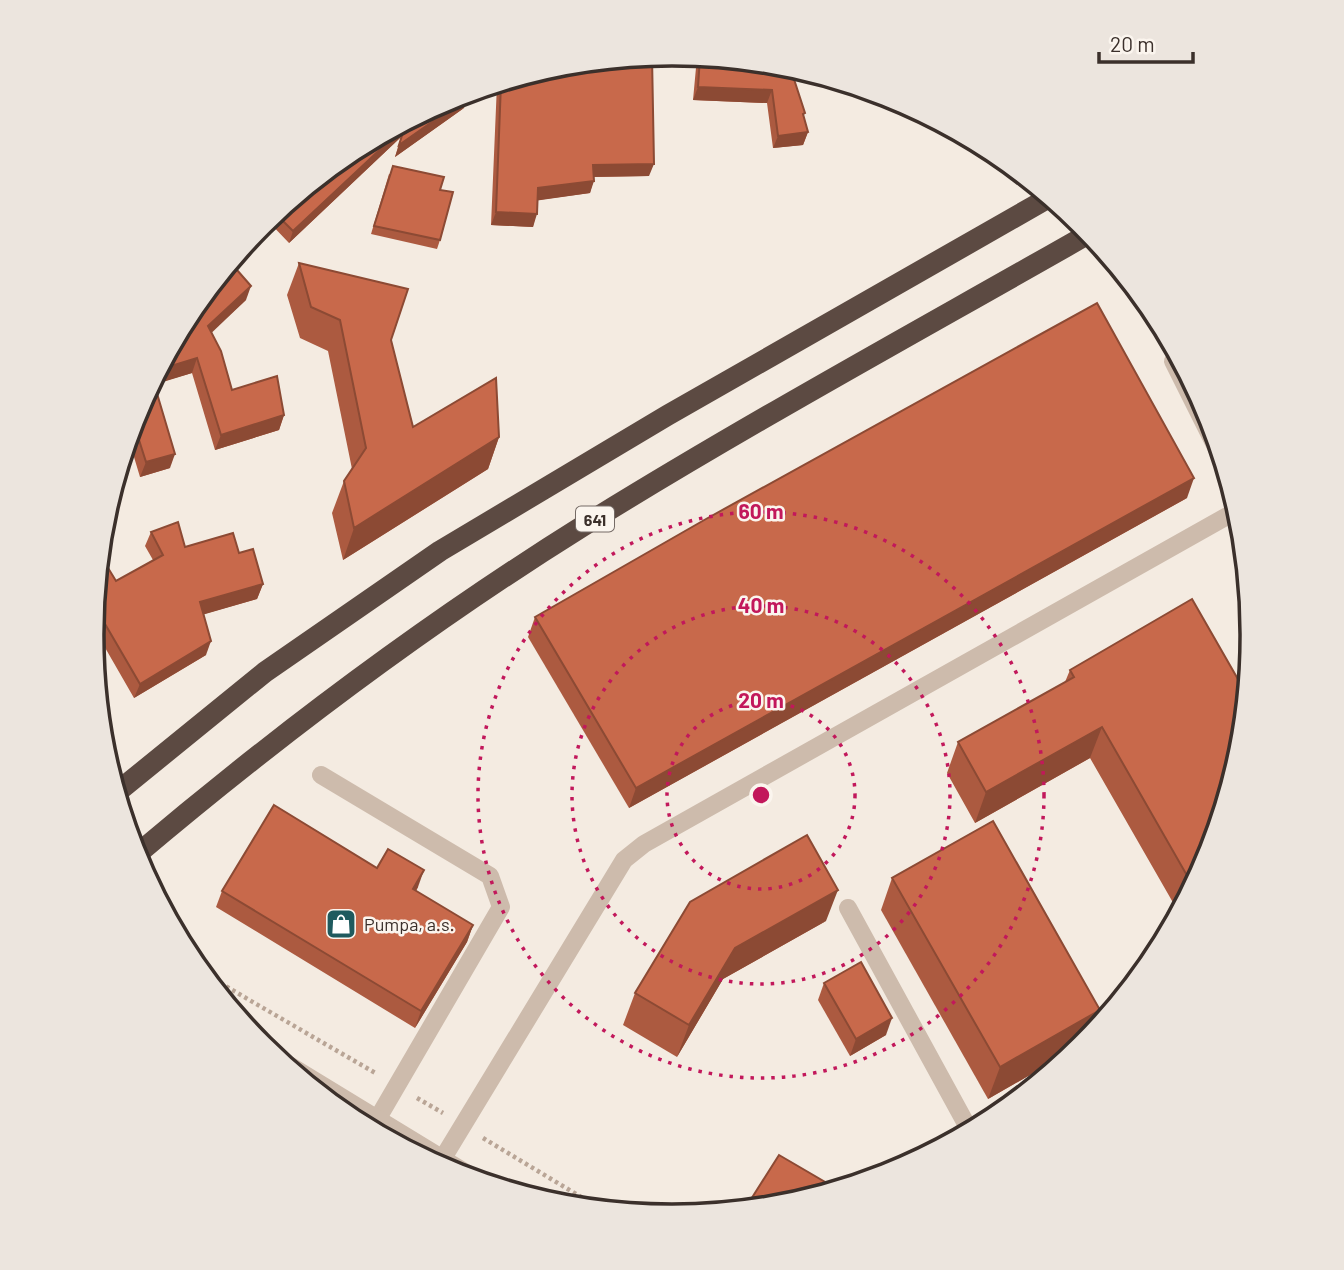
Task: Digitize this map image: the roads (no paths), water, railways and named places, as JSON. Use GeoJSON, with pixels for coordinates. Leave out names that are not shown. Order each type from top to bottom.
{"type":"FeatureCollection","features":[{"type":"Feature","properties":{"kind":"highway"},"geometry":{"type":"LineString","coordinates":[[124,786],[265,672],[440,551],[668,415],[1040,203]]}},
{"type":"Feature","properties":{"kind":"highway","name":"641"},"geometry":{"type":"LineString","coordinates":[[145,848],[260,753],[370,671],[481,593],[582,527],[1080,239]]}},
{"type":"Feature","properties":{"kind":"street"},"geometry":{"type":"LineString","coordinates":[[444,1156],[624,860],[643,844],[1228,516]]}},
{"type":"Feature","properties":{"kind":"street"},"geometry":{"type":"LineString","coordinates":[[321,775],[490,876],[500,907],[378,1118]]}},
{"type":"Feature","properties":{"kind":"street"},"geometry":{"type":"LineString","coordinates":[[848,908],[965,1122]]}},
{"type":"Feature","properties":{"kind":"street"},"geometry":{"type":"LineString","coordinates":[[333,1091],[424,1147]]}},
{"type":"Feature","properties":{"kind":"place","name":"Pumpa, a.s."},"geometry":{"type":"Point","coordinates":[341,924]}}]}
